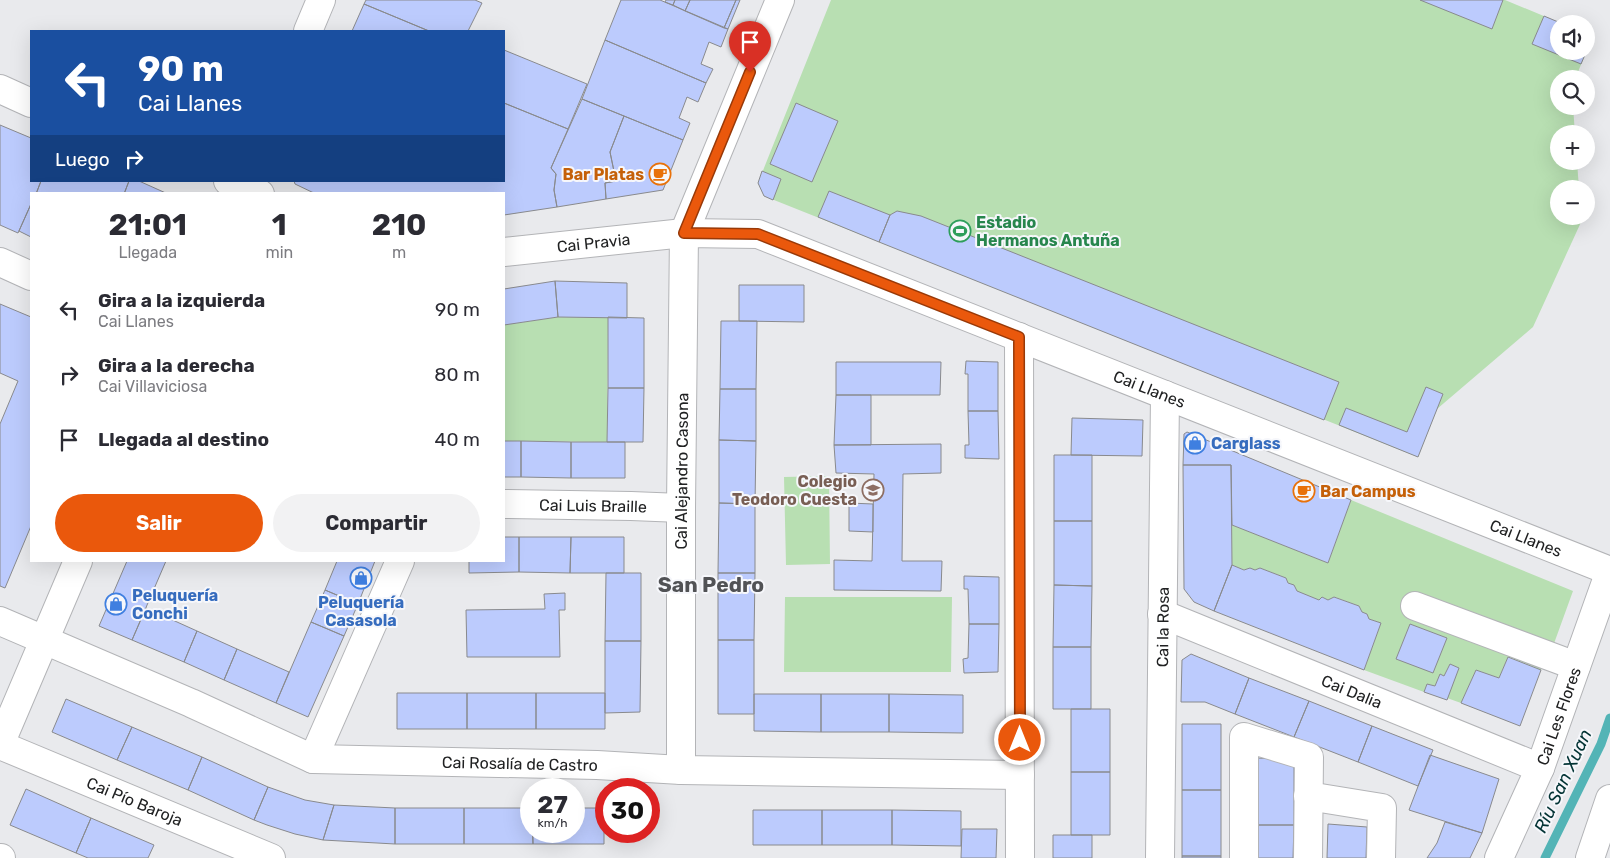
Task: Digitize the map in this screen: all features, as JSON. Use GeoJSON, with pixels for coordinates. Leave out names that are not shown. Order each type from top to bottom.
{"type":"FeatureCollection","features":[{"type":"Feature","properties":{"kind":"street"},"geometry":{"type":"LineString","coordinates":[[308,30],[321,0]]}},
{"type":"Feature","properties":{"kind":"street"},"geometry":{"type":"LineString","coordinates":[[684,233],[780,0]]}},
{"type":"Feature","properties":{"kind":"street"},"geometry":{"type":"LineString","coordinates":[[0,89],[30,103]]}},
{"type":"Feature","properties":{"kind":"street","name":"Cai Pravia"},"geometry":{"type":"LineString","coordinates":[[505,252],[684,233]]}},
{"type":"Feature","properties":{"kind":"street","name":"Cai Llanes"},"geometry":{"type":"LineString","coordinates":[[684,233],[758,234],[1610,571]]}},
{"type":"Feature","properties":{"kind":"street","name":"Cai Alejandro Casona"},"geometry":{"type":"LineString","coordinates":[[680,770],[684,233]]}},
{"type":"Feature","properties":{"kind":"street"},"geometry":{"type":"LineString","coordinates":[[0,262],[30,276]]}},
{"type":"Feature","properties":{"kind":"street"},"geometry":{"type":"LineString","coordinates":[[1019,337],[1020,858]]}},
{"type":"Feature","properties":{"kind":"street","name":"Cai la Rosa"},"geometry":{"type":"LineString","coordinates":[[1160,858],[1165,395]]}},
{"type":"Feature","properties":{"kind":"street","name":"Cai Luis Braille"},"geometry":{"type":"LineString","coordinates":[[505,504],[681,508]]}},
{"type":"Feature","properties":{"kind":"street"},"geometry":{"type":"LineString","coordinates":[[0,745],[78,562]]}},
{"type":"Feature","properties":{"kind":"street"},"geometry":{"type":"LineString","coordinates":[[313,759],[400,562]]}},
{"type":"Feature","properties":{"kind":"street","name":"Cai Les Flores"},"geometry":{"type":"LineString","coordinates":[[1499,858],[1540,768],[1610,571]]}},
{"type":"Feature","properties":{"kind":"street"},"geometry":{"type":"LineString","coordinates":[[1416,606],[1576,666]]}},
{"type":"Feature","properties":{"kind":"street","name":"Cai Dalia"},"geometry":{"type":"LineString","coordinates":[[1162,614],[1540,768]]}},
{"type":"Feature","properties":{"kind":"street","name":"Cai Rosalía de Castro"},"geometry":{"type":"LineString","coordinates":[[0,621],[191,703],[313,759],[597,765],[680,770],[1020,775]]}},
{"type":"Feature","properties":{"kind":"street"},"geometry":{"type":"LineString","coordinates":[[1244,858],[1244,737],[1309,757],[1308,858]]}},
{"type":"Feature","properties":{"kind":"street","name":"Cai Pío Baroja"},"geometry":{"type":"LineString","coordinates":[[0,745],[271,858]]}},
{"type":"Feature","properties":{"kind":"street"},"geometry":{"type":"LineString","coordinates":[[1308,796],[1382,808],[1381,858]]}},
{"type":"Feature","properties":{"kind":"street"},"geometry":{"type":"LineString","coordinates":[[1590,858],[1610,799]]}},
{"type":"Feature","properties":{"kind":"green space"},"geometry":{"type":"Polygon","coordinates":[[[831,0],[1505,0],[1550,19],[1550,60],[1583,60],[1579,70],[1550,70],[1550,115],[1574,115],[1574,125],[1550,125],[1550,170],[1578,170],[1578,180],[1550,180],[1550,225],[1580,225],[1533,327],[1437,409],[1418,457],[764,196],[758,183],[831,0]]]}},
{"type":"Feature","properties":{"kind":"green space"},"geometry":{"type":"Polygon","coordinates":[[[558,317],[608,317],[607,442],[505,441],[505,325],[558,317]]]}},
{"type":"Feature","properties":{"kind":"green space"},"geometry":{"type":"Polygon","coordinates":[[[829,476],[830,564],[786,565],[784,477],[829,476]]]}},
{"type":"Feature","properties":{"kind":"green space"},"geometry":{"type":"Polygon","coordinates":[[[1351,500],[1573,591],[1552,649],[1541,670],[1508,657],[1499,678],[1476,670],[1461,703],[1447,698],[1459,668],[1450,664],[1444,676],[1440,674],[1435,686],[1427,684],[1424,692],[1364,670],[1381,623],[1369,619],[1359,606],[1335,597],[1328,600],[1322,597],[1319,600],[1295,590],[1286,578],[1260,568],[1249,570],[1232,565],[1232,525],[1328,563],[1351,500]],[[1410,624],[1396,659],[1433,672],[1447,638],[1410,624]]]}},
{"type":"Feature","properties":{"kind":"green space"},"geometry":{"type":"Polygon","coordinates":[[[785,597],[952,597],[951,672],[784,672],[785,597]]]}},
{"type":"Feature","properties":{"kind":"building"},"geometry":{"type":"Polygon","coordinates":[[[366,0],[475,0],[482,3],[468,30],[427,30],[364,4],[366,0]]]}},
{"type":"Feature","properties":{"kind":"building"},"geometry":{"type":"Polygon","coordinates":[[[621,0],[660,0],[728,29],[721,47],[709,42],[701,64],[713,69],[706,83],[605,40],[621,0]]]}},
{"type":"Feature","properties":{"kind":"building"},"geometry":{"type":"Polygon","coordinates":[[[666,0],[675,0],[673,5],[665,2],[666,0]]]}},
{"type":"Feature","properties":{"kind":"building"},"geometry":{"type":"Polygon","coordinates":[[[675,0],[690,0],[685,11],[673,5],[675,0]]]}},
{"type":"Feature","properties":{"kind":"building"},"geometry":{"type":"Polygon","coordinates":[[[690,0],[736,0],[724,28],[685,11],[690,0]]]}},
{"type":"Feature","properties":{"kind":"building"},"geometry":{"type":"Polygon","coordinates":[[[736,0],[740,0],[728,29],[724,28],[736,0]]]}},
{"type":"Feature","properties":{"kind":"building"},"geometry":{"type":"Polygon","coordinates":[[[1420,0],[1503,0],[1492,29],[1420,0]]]}},
{"type":"Feature","properties":{"kind":"building"},"geometry":{"type":"Polygon","coordinates":[[[364,4],[427,30],[352,30],[364,4]]]}},
{"type":"Feature","properties":{"kind":"building"},"geometry":{"type":"Polygon","coordinates":[[[1544,16],[1550,19],[1550,51],[1532,44],[1544,16]]]}},
{"type":"Feature","properties":{"kind":"building"},"geometry":{"type":"Polygon","coordinates":[[[605,40],[706,83],[698,102],[687,97],[679,118],[690,123],[683,140],[582,99],[605,40]]]}},
{"type":"Feature","properties":{"kind":"building"},"geometry":{"type":"Polygon","coordinates":[[[505,50],[587,84],[568,129],[505,103],[505,50]]]}},
{"type":"Feature","properties":{"kind":"building"},"geometry":{"type":"Polygon","coordinates":[[[1571,60],[1583,60],[1581,64],[1571,60]]]}},
{"type":"Feature","properties":{"kind":"building"},"geometry":{"type":"Polygon","coordinates":[[[582,99],[624,116],[610,152],[616,181],[605,183],[606,199],[557,207],[554,190],[556,174],[551,168],[582,99]]]}},
{"type":"Feature","properties":{"kind":"building"},"geometry":{"type":"Polygon","coordinates":[[[505,103],[568,129],[551,168],[556,174],[554,190],[557,207],[505,215],[505,192],[312,192],[294,182],[505,182],[505,103]]]}},
{"type":"Feature","properties":{"kind":"building"},"geometry":{"type":"Polygon","coordinates":[[[796,103],[838,121],[812,182],[770,164],[796,103]]]}},
{"type":"Feature","properties":{"kind":"building"},"geometry":{"type":"Polygon","coordinates":[[[624,116],[683,140],[663,190],[606,199],[605,183],[616,181],[610,152],[624,116]]]}},
{"type":"Feature","properties":{"kind":"building"},"geometry":{"type":"Polygon","coordinates":[[[0,125],[30,138],[30,182],[41,182],[37,192],[30,192],[30,206],[18,233],[0,225],[0,125]]]}},
{"type":"Feature","properties":{"kind":"building"},"geometry":{"type":"Polygon","coordinates":[[[762,171],[781,179],[773,200],[764,196],[758,183],[762,171]]]}},
{"type":"Feature","properties":{"kind":"building"},"geometry":{"type":"Polygon","coordinates":[[[41,182],[129,182],[125,192],[37,192],[41,182]]]}},
{"type":"Feature","properties":{"kind":"building"},"geometry":{"type":"Polygon","coordinates":[[[129,182],[141,182],[164,192],[125,192],[129,182]]]}},
{"type":"Feature","properties":{"kind":"building"},"geometry":{"type":"Polygon","coordinates":[[[829,191],[890,215],[879,242],[818,217],[829,191]]]}},
{"type":"Feature","properties":{"kind":"building"},"geometry":{"type":"Polygon","coordinates":[[[30,206],[30,236],[19,231],[30,206]]]}},
{"type":"Feature","properties":{"kind":"building"},"geometry":{"type":"Polygon","coordinates":[[[897,211],[921,216],[1339,382],[1324,420],[879,242],[890,215],[897,211]]]}},
{"type":"Feature","properties":{"kind":"building"},"geometry":{"type":"Polygon","coordinates":[[[555,281],[558,317],[505,325],[505,289],[555,281]]]}},
{"type":"Feature","properties":{"kind":"building"},"geometry":{"type":"Polygon","coordinates":[[[555,281],[627,283],[627,318],[558,317],[555,281]]]}},
{"type":"Feature","properties":{"kind":"building"},"geometry":{"type":"Polygon","coordinates":[[[739,285],[804,285],[804,322],[739,321],[739,285]]]}},
{"type":"Feature","properties":{"kind":"building"},"geometry":{"type":"Polygon","coordinates":[[[0,304],[30,317],[30,528],[5,588],[0,586],[0,424],[18,381],[0,373],[0,304]]]}},
{"type":"Feature","properties":{"kind":"building"},"geometry":{"type":"Polygon","coordinates":[[[608,317],[644,318],[644,388],[608,388],[608,317]]]}},
{"type":"Feature","properties":{"kind":"building"},"geometry":{"type":"Polygon","coordinates":[[[721,321],[757,321],[756,389],[720,389],[721,321]]]}},
{"type":"Feature","properties":{"kind":"building"},"geometry":{"type":"Polygon","coordinates":[[[966,361],[998,362],[998,411],[968,411],[968,374],[965,374],[966,361]]]}},
{"type":"Feature","properties":{"kind":"building"},"geometry":{"type":"Polygon","coordinates":[[[836,362],[941,362],[940,395],[836,395],[836,362]]]}},
{"type":"Feature","properties":{"kind":"building"},"geometry":{"type":"Polygon","coordinates":[[[1426,387],[1443,394],[1418,457],[1339,425],[1346,408],[1407,432],[1426,387]]]}},
{"type":"Feature","properties":{"kind":"building"},"geometry":{"type":"Polygon","coordinates":[[[608,388],[644,388],[643,442],[607,442],[608,388]]]}},
{"type":"Feature","properties":{"kind":"building"},"geometry":{"type":"Polygon","coordinates":[[[720,389],[756,389],[756,441],[719,440],[720,389]]]}},
{"type":"Feature","properties":{"kind":"building"},"geometry":{"type":"Polygon","coordinates":[[[836,395],[871,395],[871,445],[834,445],[836,395]]]}},
{"type":"Feature","properties":{"kind":"building"},"geometry":{"type":"Polygon","coordinates":[[[968,411],[998,411],[999,459],[965,458],[965,445],[969,445],[968,411]]]}},
{"type":"Feature","properties":{"kind":"building"},"geometry":{"type":"Polygon","coordinates":[[[1072,418],[1143,420],[1142,456],[1071,455],[1072,418]]]}},
{"type":"Feature","properties":{"kind":"building"},"geometry":{"type":"Polygon","coordinates":[[[1187,432],[1351,500],[1328,563],[1232,525],[1231,465],[1183,465],[1184,434],[1187,432]]]}},
{"type":"Feature","properties":{"kind":"building"},"geometry":{"type":"Polygon","coordinates":[[[719,440],[756,441],[755,504],[719,503],[719,440]]]}},
{"type":"Feature","properties":{"kind":"building"},"geometry":{"type":"Polygon","coordinates":[[[505,441],[521,441],[521,477],[505,477],[505,441]]]}},
{"type":"Feature","properties":{"kind":"building"},"geometry":{"type":"Polygon","coordinates":[[[521,441],[571,442],[571,478],[521,477],[521,441]]]}},
{"type":"Feature","properties":{"kind":"building"},"geometry":{"type":"Polygon","coordinates":[[[571,442],[625,442],[625,478],[571,478],[571,442]]]}},
{"type":"Feature","properties":{"kind":"building"},"geometry":{"type":"Polygon","coordinates":[[[941,444],[941,473],[903,474],[902,561],[942,561],[941,591],[834,590],[834,560],[872,561],[874,474],[836,473],[834,445],[941,444]]]}},
{"type":"Feature","properties":{"kind":"building"},"geometry":{"type":"Polygon","coordinates":[[[1054,455],[1092,455],[1092,521],[1054,521],[1054,455]]]}},
{"type":"Feature","properties":{"kind":"building"},"geometry":{"type":"Polygon","coordinates":[[[1183,465],[1231,465],[1232,565],[1214,611],[1194,602],[1184,589],[1183,465]]]}},
{"type":"Feature","properties":{"kind":"building"},"geometry":{"type":"Polygon","coordinates":[[[719,503],[755,504],[755,573],[718,573],[719,503]]]}},
{"type":"Feature","properties":{"kind":"building"},"geometry":{"type":"Polygon","coordinates":[[[849,503],[873,504],[873,532],[849,531],[849,503]]]}},
{"type":"Feature","properties":{"kind":"building"},"geometry":{"type":"Polygon","coordinates":[[[1054,521],[1092,521],[1092,586],[1054,585],[1054,521]]]}},
{"type":"Feature","properties":{"kind":"building"},"geometry":{"type":"Polygon","coordinates":[[[505,537],[519,537],[519,572],[469,573],[469,562],[505,562],[505,537]]]}},
{"type":"Feature","properties":{"kind":"building"},"geometry":{"type":"Polygon","coordinates":[[[519,537],[571,537],[570,573],[519,572],[519,537]]]}},
{"type":"Feature","properties":{"kind":"building"},"geometry":{"type":"Polygon","coordinates":[[[571,537],[624,537],[624,573],[570,573],[571,537]]]}},
{"type":"Feature","properties":{"kind":"building"},"geometry":{"type":"Polygon","coordinates":[[[127,562],[166,562],[132,640],[99,626],[127,562]]]}},
{"type":"Feature","properties":{"kind":"building"},"geometry":{"type":"Polygon","coordinates":[[[337,562],[375,562],[358,604],[325,590],[337,562]]]}},
{"type":"Feature","properties":{"kind":"building"},"geometry":{"type":"Polygon","coordinates":[[[1232,565],[1244,570],[1260,568],[1286,578],[1288,583],[1294,585],[1297,591],[1319,600],[1322,597],[1328,600],[1334,597],[1359,606],[1369,619],[1381,623],[1364,670],[1214,611],[1232,565]]]}},
{"type":"Feature","properties":{"kind":"building"},"geometry":{"type":"Polygon","coordinates":[[[606,573],[641,573],[641,641],[605,641],[606,573]]]}},
{"type":"Feature","properties":{"kind":"building"},"geometry":{"type":"Polygon","coordinates":[[[718,573],[755,573],[754,640],[718,640],[718,573]]]}},
{"type":"Feature","properties":{"kind":"building"},"geometry":{"type":"Polygon","coordinates":[[[964,576],[999,577],[999,624],[969,624],[968,589],[964,589],[964,576]]]}},
{"type":"Feature","properties":{"kind":"building"},"geometry":{"type":"Polygon","coordinates":[[[1054,585],[1092,586],[1091,647],[1053,647],[1054,585]]]}},
{"type":"Feature","properties":{"kind":"building"},"geometry":{"type":"Polygon","coordinates":[[[325,590],[358,604],[344,636],[311,622],[325,590]]]}},
{"type":"Feature","properties":{"kind":"building"},"geometry":{"type":"Polygon","coordinates":[[[565,593],[565,610],[559,610],[560,657],[467,657],[466,610],[545,609],[544,594],[565,593]]]}},
{"type":"Feature","properties":{"kind":"building"},"geometry":{"type":"Polygon","coordinates":[[[146,608],[197,631],[184,662],[132,640],[146,608]]]}},
{"type":"Feature","properties":{"kind":"building"},"geometry":{"type":"Polygon","coordinates":[[[311,622],[344,636],[308,717],[276,703],[311,622]]]}},
{"type":"Feature","properties":{"kind":"building"},"geometry":{"type":"Polygon","coordinates":[[[969,624],[999,624],[998,672],[964,673],[963,659],[968,658],[969,624]]]}},
{"type":"Feature","properties":{"kind":"building"},"geometry":{"type":"Polygon","coordinates":[[[1410,624],[1447,638],[1433,673],[1396,659],[1410,624]]]}},
{"type":"Feature","properties":{"kind":"building"},"geometry":{"type":"Polygon","coordinates":[[[197,631],[237,649],[224,680],[184,662],[197,631]]]}},
{"type":"Feature","properties":{"kind":"building"},"geometry":{"type":"Polygon","coordinates":[[[718,640],[754,640],[754,714],[718,714],[718,640]]]}},
{"type":"Feature","properties":{"kind":"building"},"geometry":{"type":"Polygon","coordinates":[[[605,641],[641,641],[640,712],[605,713],[605,641]]]}},
{"type":"Feature","properties":{"kind":"building"},"geometry":{"type":"Polygon","coordinates":[[[1053,647],[1091,647],[1091,709],[1053,709],[1053,647]]]}},
{"type":"Feature","properties":{"kind":"building"},"geometry":{"type":"Polygon","coordinates":[[[237,649],[289,672],[276,703],[224,680],[237,649]]]}},
{"type":"Feature","properties":{"kind":"building"},"geometry":{"type":"Polygon","coordinates":[[[1191,654],[1249,678],[1235,714],[1205,702],[1181,702],[1182,660],[1191,654]]]}},
{"type":"Feature","properties":{"kind":"building"},"geometry":{"type":"Polygon","coordinates":[[[1508,657],[1541,670],[1520,726],[1461,703],[1476,670],[1499,678],[1508,657]]]}},
{"type":"Feature","properties":{"kind":"building"},"geometry":{"type":"Polygon","coordinates":[[[1450,664],[1459,668],[1447,700],[1424,692],[1427,684],[1435,686],[1440,674],[1444,676],[1450,664]]]}},
{"type":"Feature","properties":{"kind":"building"},"geometry":{"type":"Polygon","coordinates":[[[1249,678],[1309,701],[1294,737],[1235,714],[1249,678]]]}},
{"type":"Feature","properties":{"kind":"building"},"geometry":{"type":"Polygon","coordinates":[[[397,693],[467,693],[467,729],[397,729],[397,693]]]}},
{"type":"Feature","properties":{"kind":"building"},"geometry":{"type":"Polygon","coordinates":[[[467,693],[536,693],[536,729],[467,729],[467,693]]]}},
{"type":"Feature","properties":{"kind":"building"},"geometry":{"type":"Polygon","coordinates":[[[536,693],[605,693],[605,729],[536,729],[536,693]]]}},
{"type":"Feature","properties":{"kind":"building"},"geometry":{"type":"Polygon","coordinates":[[[754,694],[821,694],[821,732],[754,731],[754,694]]]}},
{"type":"Feature","properties":{"kind":"building"},"geometry":{"type":"Polygon","coordinates":[[[821,694],[889,694],[889,732],[821,732],[821,694]]]}},
{"type":"Feature","properties":{"kind":"building"},"geometry":{"type":"Polygon","coordinates":[[[889,694],[963,695],[963,733],[889,732],[889,694]]]}},
{"type":"Feature","properties":{"kind":"building"},"geometry":{"type":"Polygon","coordinates":[[[66,699],[132,727],[117,760],[52,732],[66,699]]]}},
{"type":"Feature","properties":{"kind":"building"},"geometry":{"type":"Polygon","coordinates":[[[1309,701],[1372,726],[1358,762],[1294,737],[1309,701]]]}},
{"type":"Feature","properties":{"kind":"building"},"geometry":{"type":"Polygon","coordinates":[[[1071,709],[1110,709],[1110,772],[1071,772],[1071,709]]]}},
{"type":"Feature","properties":{"kind":"building"},"geometry":{"type":"Polygon","coordinates":[[[1182,724],[1221,724],[1221,790],[1182,790],[1182,724]]]}},
{"type":"Feature","properties":{"kind":"building"},"geometry":{"type":"Polygon","coordinates":[[[1372,726],[1433,750],[1418,786],[1358,762],[1372,726]]]}},
{"type":"Feature","properties":{"kind":"building"},"geometry":{"type":"Polygon","coordinates":[[[132,727],[202,757],[188,790],[117,760],[132,727]]]}},
{"type":"Feature","properties":{"kind":"building"},"geometry":{"type":"Polygon","coordinates":[[[1430,755],[1499,779],[1482,833],[1409,810],[1430,755]]]}},
{"type":"Feature","properties":{"kind":"building"},"geometry":{"type":"Polygon","coordinates":[[[202,757],[268,787],[254,820],[188,790],[202,757]]]}},
{"type":"Feature","properties":{"kind":"building"},"geometry":{"type":"Polygon","coordinates":[[[1254,758],[1294,759],[1294,825],[1254,825],[1254,758]]]}},
{"type":"Feature","properties":{"kind":"building"},"geometry":{"type":"Polygon","coordinates":[[[1071,772],[1110,772],[1110,835],[1071,835],[1071,772]]]}},
{"type":"Feature","properties":{"kind":"building"},"geometry":{"type":"Polygon","coordinates":[[[268,787],[305,800],[334,805],[323,840],[295,834],[254,820],[268,787]]]}},
{"type":"Feature","properties":{"kind":"building"},"geometry":{"type":"Polygon","coordinates":[[[26,789],[91,818],[76,853],[10,825],[26,789]]]}},
{"type":"Feature","properties":{"kind":"building"},"geometry":{"type":"Polygon","coordinates":[[[1182,790],[1221,790],[1221,856],[1182,856],[1182,790]]]}},
{"type":"Feature","properties":{"kind":"building"},"geometry":{"type":"Polygon","coordinates":[[[334,805],[395,808],[395,844],[323,840],[334,805]]]}},
{"type":"Feature","properties":{"kind":"building"},"geometry":{"type":"Polygon","coordinates":[[[395,808],[464,808],[464,844],[395,844],[395,808]]]}},
{"type":"Feature","properties":{"kind":"building"},"geometry":{"type":"Polygon","coordinates":[[[464,808],[520,808],[520,843],[533,844],[464,844],[464,808]]]}},
{"type":"Feature","properties":{"kind":"building"},"geometry":{"type":"Polygon","coordinates":[[[585,808],[595,808],[595,843],[604,844],[533,844],[585,843],[585,808]]]}},
{"type":"Feature","properties":{"kind":"building"},"geometry":{"type":"Polygon","coordinates":[[[753,810],[822,810],[822,845],[753,845],[753,810]]]}},
{"type":"Feature","properties":{"kind":"building"},"geometry":{"type":"Polygon","coordinates":[[[822,810],[892,810],[892,845],[822,845],[822,810]]]}},
{"type":"Feature","properties":{"kind":"building"},"geometry":{"type":"Polygon","coordinates":[[[892,810],[961,811],[961,846],[892,845],[892,810]]]}},
{"type":"Feature","properties":{"kind":"building"},"geometry":{"type":"Polygon","coordinates":[[[91,818],[154,845],[148,858],[88,858],[76,853],[91,818]]]}},
{"type":"Feature","properties":{"kind":"building"},"geometry":{"type":"Polygon","coordinates":[[[1445,822],[1482,833],[1470,858],[1427,858],[1437,843],[1445,822]]]}},
{"type":"Feature","properties":{"kind":"building"},"geometry":{"type":"Polygon","coordinates":[[[1328,824],[1367,827],[1366,858],[1327,858],[1328,824]]]}},
{"type":"Feature","properties":{"kind":"building"},"geometry":{"type":"Polygon","coordinates":[[[1254,825],[1294,825],[1293,858],[1254,858],[1254,825]]]}},
{"type":"Feature","properties":{"kind":"building"},"geometry":{"type":"Polygon","coordinates":[[[962,829],[997,829],[996,858],[961,858],[962,829]]]}},
{"type":"Feature","properties":{"kind":"building"},"geometry":{"type":"Polygon","coordinates":[[[1053,835],[1092,835],[1092,858],[1053,858],[1053,835]]]}},
{"type":"Feature","properties":{"kind":"building"},"geometry":{"type":"Polygon","coordinates":[[[1182,856],[1221,856],[1221,858],[1182,858],[1182,856]]]}},
{"type":"Feature","properties":{"kind":"waterway","name":"Ríu San Xuan"},"geometry":{"type":"LineString","coordinates":[[1545,858],[1601,744],[1610,718]]}},
{"type":"Feature","properties":{"kind":"place","name":"Bar Platas"},"geometry":{"type":"Point","coordinates":[660,174]}},
{"type":"Feature","properties":{"kind":"place","name":"Estadio Hermanos Antuña"},"geometry":{"type":"Point","coordinates":[960,231]}},
{"type":"Feature","properties":{"kind":"place","name":"Carglass"},"geometry":{"type":"Point","coordinates":[1195,443]}},
{"type":"Feature","properties":{"kind":"place","name":"Colegio Teodoro Cuesta"},"geometry":{"type":"Point","coordinates":[873,490]}},
{"type":"Feature","properties":{"kind":"place","name":"Bar Campus"},"geometry":{"type":"Point","coordinates":[1304,491]}},
{"type":"Feature","properties":{"kind":"place","name":"Peluquería Casasola"},"geometry":{"type":"Point","coordinates":[361,578]}},
{"type":"Feature","properties":{"kind":"place","name":"Peluquería Conchi"},"geometry":{"type":"Point","coordinates":[116,604]}},
{"type":"Feature","properties":{"kind":"district","name":"San Pedro"},"geometry":{"type":"Point","coordinates":[711,585]}},
{"type":"Feature","properties":{"kind":"route"},"geometry":{"type":"LineString","coordinates":[[750,72],[684,233],[758,234],[1019,337],[1020,740]]}}]}
